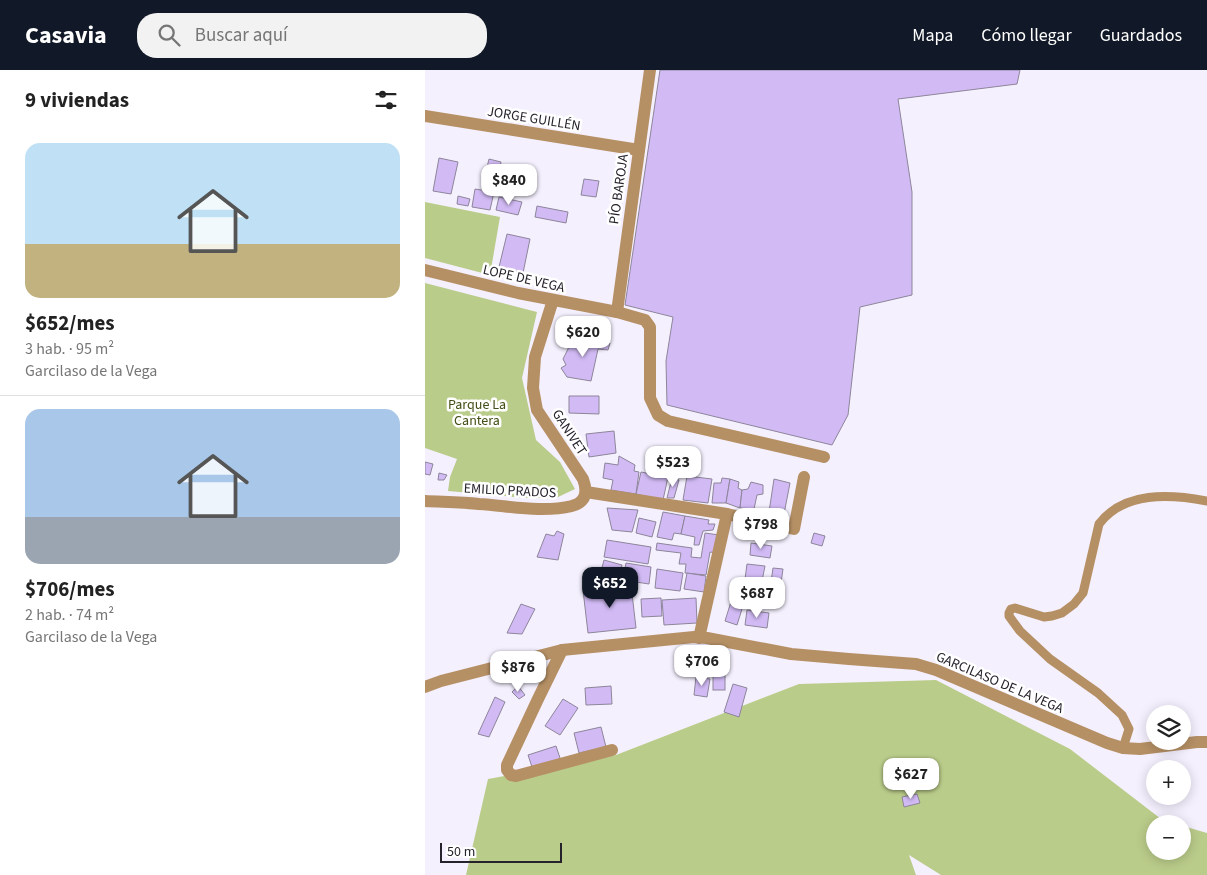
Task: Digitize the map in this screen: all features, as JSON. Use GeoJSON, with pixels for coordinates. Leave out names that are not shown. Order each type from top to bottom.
{"type":"FeatureCollection","features":[{"type":"Feature","properties":{"kind":"street","name":"PÍO BAROJA"},"geometry":{"type":"LineString","coordinates":[[617,312],[650,70]]}},
{"type":"Feature","properties":{"kind":"street","name":"JORGE GUILLÉN"},"geometry":{"type":"LineString","coordinates":[[425,116],[639,150]]}},
{"type":"Feature","properties":{"kind":"street","name":"LOPE DE VEGA"},"geometry":{"type":"LineString","coordinates":[[425,270],[553,300],[617,312],[645,320],[650,327],[649,398],[658,415],[668,421],[824,457]]}},
{"type":"Feature","properties":{"kind":"street","name":"GANIVET"},"geometry":{"type":"LineString","coordinates":[[553,300],[535,357],[533,388],[537,410],[583,479],[586,485],[586,492]]}},
{"type":"Feature","properties":{"kind":"street"},"geometry":{"type":"LineString","coordinates":[[586,492],[727,514],[794,529],[805,477]]}},
{"type":"Feature","properties":{"kind":"street","name":"EMILIO PRADOS"},"geometry":{"type":"LineString","coordinates":[[425,501],[526,509],[563,508],[579,504],[586,492]]}},
{"type":"Feature","properties":{"kind":"street"},"geometry":{"type":"LineString","coordinates":[[699,638],[727,514]]}},
{"type":"Feature","properties":{"kind":"street","name":"GARCILASO DE LA VEGA"},"geometry":{"type":"LineString","coordinates":[[425,687],[441,681],[562,650],[707,638],[791,654],[916,664],[935,670],[1107,744],[1123,748],[1140,749],[1207,742]]}},
{"type":"Feature","properties":{"kind":"street"},"geometry":{"type":"LineString","coordinates":[[562,650],[507,765],[507,770],[511,775],[516,776],[612,750]]}},
{"type":"Feature","properties":{"kind":"lane"},"geometry":{"type":"LineString","coordinates":[[1123,748],[1129,729],[1122,715],[1098,693],[1050,658],[1026,637],[1009,616],[1009,613],[1011,609],[1015,608],[1044,617],[1052,616],[1062,613],[1074,604],[1083,592],[1099,524],[1113,509],[1137,499],[1163,496],[1207,501]]}},
{"type":"Feature","properties":{"kind":"green space"},"geometry":{"type":"Polygon","coordinates":[[[425,202],[500,217],[490,275],[425,258],[425,202]]]}},
{"type":"Feature","properties":{"kind":"green space","name":"Parque La Cantera"},"geometry":{"type":"Polygon","coordinates":[[[425,283],[537,312],[522,378],[536,440],[560,462],[575,489],[556,498],[526,498],[448,491],[450,477],[457,459],[425,448],[425,283]]]}},
{"type":"Feature","properties":{"kind":"green space"},"geometry":{"type":"Polygon","coordinates":[[[936,680],[1070,749],[1156,815],[1146,815],[1146,860],[1191,860],[1191,828],[1207,833],[1207,875],[941,875],[909,855],[916,875],[466,875],[488,779],[616,755],[799,684],[936,680]]]}},
{"type":"Feature","properties":{"kind":"building"},"geometry":{"type":"Polygon","coordinates":[[[660,70],[1020,70],[1017,84],[898,99],[912,192],[912,295],[860,307],[848,415],[832,445],[667,405],[666,361],[673,317],[625,305],[660,70]]]}},
{"type":"Feature","properties":{"kind":"building"},"geometry":{"type":"Polygon","coordinates":[[[439,158],[458,162],[451,194],[433,191],[439,158]]]}},
{"type":"Feature","properties":{"kind":"building"},"geometry":{"type":"Polygon","coordinates":[[[489,159],[501,162],[498,177],[504,179],[502,188],[483,184],[489,159]]]}},
{"type":"Feature","properties":{"kind":"building"},"geometry":{"type":"Polygon","coordinates":[[[584,179],[599,181],[596,197],[581,195],[584,179]]]}},
{"type":"Feature","properties":{"kind":"building"},"geometry":{"type":"Polygon","coordinates":[[[475,189],[494,192],[490,210],[472,207],[475,189]]]}},
{"type":"Feature","properties":{"kind":"building"},"geometry":{"type":"Polygon","coordinates":[[[458,196],[470,199],[468,206],[457,204],[458,196]]]}},
{"type":"Feature","properties":{"kind":"building"},"geometry":{"type":"Polygon","coordinates":[[[499,197],[522,202],[518,215],[496,210],[499,197]]]}},
{"type":"Feature","properties":{"kind":"building"},"geometry":{"type":"Polygon","coordinates":[[[537,206],[568,212],[566,223],[535,217],[537,206]]]}},
{"type":"Feature","properties":{"kind":"building"},"geometry":{"type":"Polygon","coordinates":[[[507,234],[530,239],[523,273],[499,267],[507,234]]]}},
{"type":"Feature","properties":{"kind":"building"},"geometry":{"type":"Polygon","coordinates":[[[580,335],[610,343],[608,350],[598,349],[591,381],[567,377],[561,368],[566,365],[563,359],[570,345],[576,344],[580,335]]]}},
{"type":"Feature","properties":{"kind":"building"},"geometry":{"type":"Polygon","coordinates":[[[569,396],[599,396],[599,414],[569,413],[569,396]]]}},
{"type":"Feature","properties":{"kind":"building"},"geometry":{"type":"Polygon","coordinates":[[[614,431],[616,453],[589,457],[586,434],[614,431]]]}},
{"type":"Feature","properties":{"kind":"building"},"geometry":{"type":"Polygon","coordinates":[[[619,456],[635,465],[634,471],[639,472],[636,494],[611,490],[613,480],[603,478],[605,463],[618,465],[619,456]]]}},
{"type":"Feature","properties":{"kind":"building"},"geometry":{"type":"Polygon","coordinates":[[[425,462],[433,464],[430,475],[425,474],[425,462]]]}},
{"type":"Feature","properties":{"kind":"building"},"geometry":{"type":"Polygon","coordinates":[[[641,472],[668,477],[663,500],[636,494],[641,472]]]}},
{"type":"Feature","properties":{"kind":"building"},"geometry":{"type":"Polygon","coordinates":[[[439,473],[447,475],[444,480],[438,480],[439,473]]]}},
{"type":"Feature","properties":{"kind":"building"},"geometry":{"type":"Polygon","coordinates":[[[687,476],[712,479],[708,503],[683,500],[687,476]]]}},
{"type":"Feature","properties":{"kind":"building"},"geometry":{"type":"Polygon","coordinates":[[[672,478],[679,480],[674,498],[667,498],[672,478]]]}},
{"type":"Feature","properties":{"kind":"building"},"geometry":{"type":"Polygon","coordinates":[[[722,478],[730,479],[726,503],[712,503],[714,483],[721,483],[722,478]]]}},
{"type":"Feature","properties":{"kind":"building"},"geometry":{"type":"Polygon","coordinates":[[[730,479],[739,482],[738,488],[742,490],[740,508],[726,503],[730,479]]]}},
{"type":"Feature","properties":{"kind":"building"},"geometry":{"type":"Polygon","coordinates":[[[774,479],[790,483],[784,514],[769,512],[774,479]]]}},
{"type":"Feature","properties":{"kind":"building"},"geometry":{"type":"Polygon","coordinates":[[[751,482],[763,485],[763,494],[757,495],[754,509],[740,508],[742,490],[748,489],[751,482]]]}},
{"type":"Feature","properties":{"kind":"building"},"geometry":{"type":"Polygon","coordinates":[[[607,508],[638,510],[632,532],[612,530],[607,508]]]}},
{"type":"Feature","properties":{"kind":"building"},"geometry":{"type":"Polygon","coordinates":[[[663,512],[685,516],[681,534],[674,533],[672,540],[657,537],[663,512]]]}},
{"type":"Feature","properties":{"kind":"building"},"geometry":{"type":"Polygon","coordinates":[[[685,516],[709,520],[708,524],[715,524],[713,530],[703,531],[699,545],[694,545],[695,537],[681,534],[685,516]]]}},
{"type":"Feature","properties":{"kind":"building"},"geometry":{"type":"Polygon","coordinates":[[[639,518],[656,522],[652,537],[636,533],[639,518]]]}},
{"type":"Feature","properties":{"kind":"building"},"geometry":{"type":"Polygon","coordinates":[[[557,531],[564,534],[558,560],[537,557],[546,534],[554,536],[557,531]]]}},
{"type":"Feature","properties":{"kind":"building"},"geometry":{"type":"Polygon","coordinates":[[[705,533],[719,535],[717,553],[710,552],[706,575],[685,573],[686,564],[679,564],[681,553],[656,550],[657,543],[692,548],[691,557],[701,558],[705,533]]]}},
{"type":"Feature","properties":{"kind":"building"},"geometry":{"type":"Polygon","coordinates":[[[814,533],[825,536],[822,546],[811,543],[814,533]]]}},
{"type":"Feature","properties":{"kind":"building"},"geometry":{"type":"Polygon","coordinates":[[[607,540],[651,547],[648,564],[604,557],[607,540]]]}},
{"type":"Feature","properties":{"kind":"building"},"geometry":{"type":"Polygon","coordinates":[[[751,543],[772,546],[770,558],[750,555],[751,543]]]}},
{"type":"Feature","properties":{"kind":"building"},"geometry":{"type":"Polygon","coordinates":[[[604,560],[622,565],[618,580],[600,575],[604,560]]]}},
{"type":"Feature","properties":{"kind":"building"},"geometry":{"type":"Polygon","coordinates":[[[626,563],[651,567],[649,584],[623,580],[626,563]]]}},
{"type":"Feature","properties":{"kind":"building"},"geometry":{"type":"Polygon","coordinates":[[[747,564],[765,566],[762,581],[745,579],[747,564]]]}},
{"type":"Feature","properties":{"kind":"building"},"geometry":{"type":"Polygon","coordinates":[[[773,568],[783,569],[781,583],[771,582],[773,568]]]}},
{"type":"Feature","properties":{"kind":"building"},"geometry":{"type":"Polygon","coordinates":[[[657,569],[683,573],[680,591],[655,588],[657,569]]]}},
{"type":"Feature","properties":{"kind":"building"},"geometry":{"type":"Polygon","coordinates":[[[687,573],[706,576],[704,592],[684,589],[687,573]]]}},
{"type":"Feature","properties":{"kind":"building"},"geometry":{"type":"Polygon","coordinates":[[[631,585],[636,628],[588,633],[583,590],[631,585]]]}},
{"type":"Feature","properties":{"kind":"building"},"geometry":{"type":"Polygon","coordinates":[[[734,592],[746,596],[737,625],[725,621],[734,592]]]}},
{"type":"Feature","properties":{"kind":"building"},"geometry":{"type":"Polygon","coordinates":[[[749,596],[771,598],[770,607],[748,606],[749,596]]]}},
{"type":"Feature","properties":{"kind":"building"},"geometry":{"type":"Polygon","coordinates":[[[661,598],[662,616],[642,617],[641,599],[661,598]]]}},
{"type":"Feature","properties":{"kind":"building"},"geometry":{"type":"Polygon","coordinates":[[[696,598],[697,623],[664,625],[662,600],[696,598]]]}},
{"type":"Feature","properties":{"kind":"building"},"geometry":{"type":"Polygon","coordinates":[[[521,604],[535,609],[522,634],[507,633],[521,604]]]}},
{"type":"Feature","properties":{"kind":"building"},"geometry":{"type":"Polygon","coordinates":[[[747,610],[769,613],[767,628],[745,625],[747,610]]]}},
{"type":"Feature","properties":{"kind":"building"},"geometry":{"type":"Polygon","coordinates":[[[713,671],[725,671],[725,690],[713,690],[713,671]]]}},
{"type":"Feature","properties":{"kind":"building"},"geometry":{"type":"Polygon","coordinates":[[[696,677],[710,679],[707,697],[694,695],[696,677]]]}},
{"type":"Feature","properties":{"kind":"building"},"geometry":{"type":"Polygon","coordinates":[[[733,684],[747,688],[739,717],[724,712],[733,684]]]}},
{"type":"Feature","properties":{"kind":"building"},"geometry":{"type":"Polygon","coordinates":[[[518,686],[525,695],[519,699],[512,692],[518,686]]]}},
{"type":"Feature","properties":{"kind":"building"},"geometry":{"type":"Polygon","coordinates":[[[611,686],[612,704],[586,705],[585,688],[611,686]]]}},
{"type":"Feature","properties":{"kind":"building"},"geometry":{"type":"Polygon","coordinates":[[[495,697],[505,702],[489,737],[478,734],[495,697]]]}},
{"type":"Feature","properties":{"kind":"building"},"geometry":{"type":"Polygon","coordinates":[[[563,699],[578,708],[560,735],[545,726],[563,699]]]}},
{"type":"Feature","properties":{"kind":"building"},"geometry":{"type":"Polygon","coordinates":[[[601,727],[606,747],[579,753],[574,733],[601,727]]]}},
{"type":"Feature","properties":{"kind":"building"},"geometry":{"type":"Polygon","coordinates":[[[556,746],[561,761],[533,770],[528,755],[556,746]]]}},
{"type":"Feature","properties":{"kind":"building"},"geometry":{"type":"Polygon","coordinates":[[[917,794],[920,803],[904,807],[902,797],[917,794]]]}}]}
